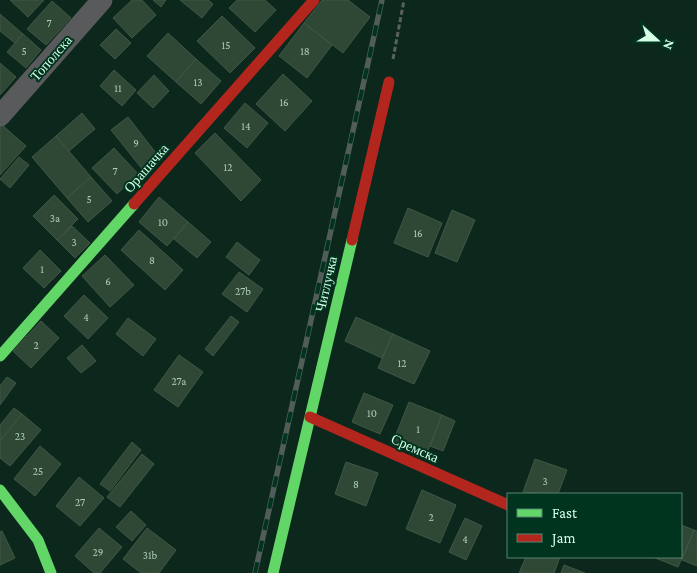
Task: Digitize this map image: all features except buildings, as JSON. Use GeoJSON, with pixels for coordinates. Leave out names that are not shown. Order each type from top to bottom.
{"type":"FeatureCollection","features":[{"type":"Feature","properties":{"kind":"street","name":"Тополска"},"geometry":{"type":"LineString","coordinates":[[0,116],[102,0]]}},
{"type":"Feature","properties":{"kind":"street","name":"Орашачка"},"geometry":{"type":"LineString","coordinates":[[0,356],[314,0]]}},
{"type":"Feature","properties":{"kind":"street","name":"Читлучка"},"geometry":{"type":"LineString","coordinates":[[272,573],[389,82]]}},
{"type":"Feature","properties":{"kind":"street","name":"Сремска"},"geometry":{"type":"LineString","coordinates":[[310,418],[507,505]]}},
{"type":"Feature","properties":{"kind":"street"},"geometry":{"type":"LineString","coordinates":[[0,490],[38,540],[51,573]]}},
{"type":"Feature","properties":{"kind":"path"},"geometry":{"type":"LineString","coordinates":[[389,82],[404,0]]}},
{"type":"Feature","properties":{"kind":"railway"},"geometry":{"type":"LineString","coordinates":[[255,573],[382,0]]}},
{"type":"Feature","properties":{"kind":"traffic: fast"},"geometry":{"type":"LineString","coordinates":[[0,356],[134,204]]}},
{"type":"Feature","properties":{"kind":"traffic: fast"},"geometry":{"type":"LineString","coordinates":[[273,573],[352,240]]}},
{"type":"Feature","properties":{"kind":"traffic: fast"},"geometry":{"type":"LineString","coordinates":[[0,490],[38,540],[51,573]]}},
{"type":"Feature","properties":{"kind":"traffic: jam"},"geometry":{"type":"LineString","coordinates":[[134,204],[314,0]]}},
{"type":"Feature","properties":{"kind":"traffic: jam"},"geometry":{"type":"LineString","coordinates":[[352,240],[389,82]]}},
{"type":"Feature","properties":{"kind":"traffic: jam"},"geometry":{"type":"LineString","coordinates":[[310,417],[507,505]]}}]}
